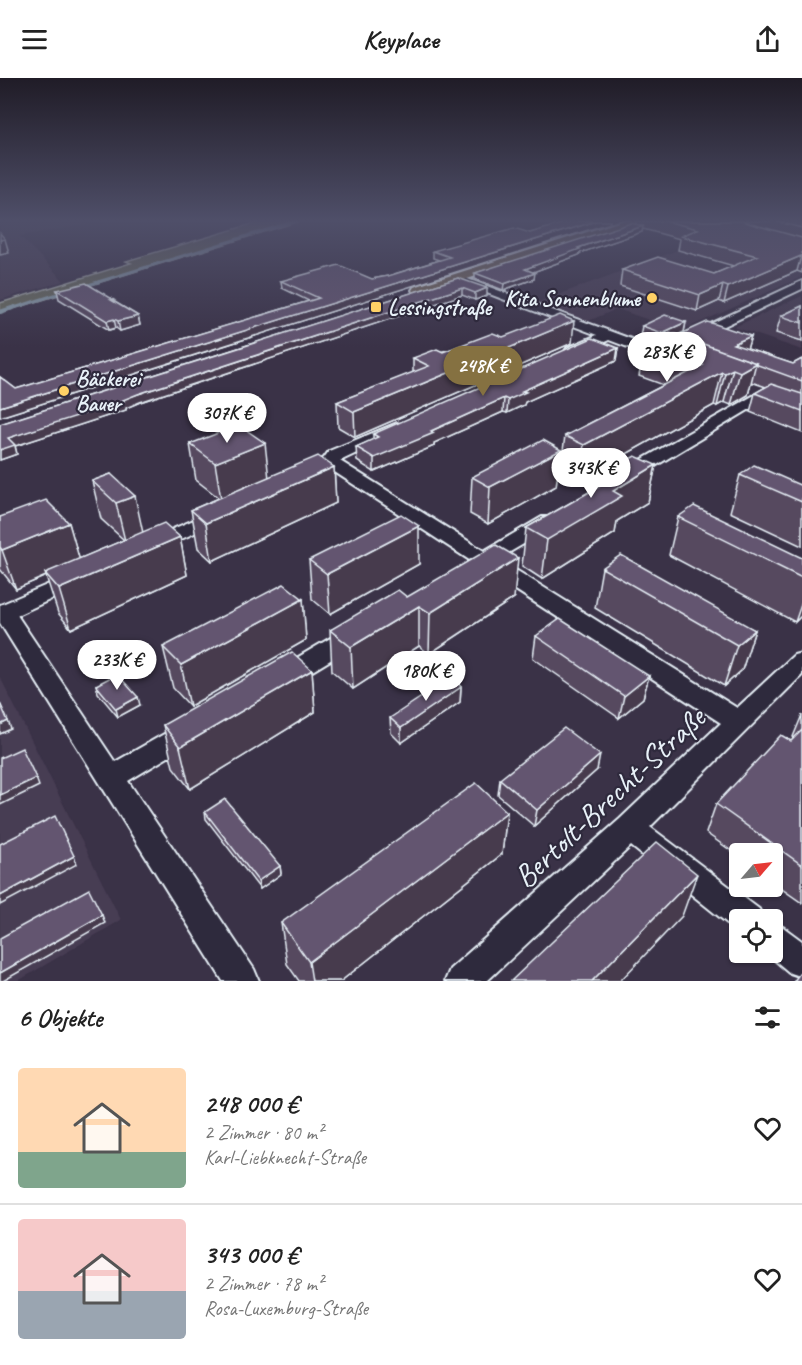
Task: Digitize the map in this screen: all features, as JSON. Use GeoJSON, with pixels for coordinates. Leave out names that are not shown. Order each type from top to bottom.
{"type":"FeatureCollection","features":[{"type":"Feature","properties":{"kind":"main road"},"geometry":{"type":"LineString","coordinates":[[402,296],[502,263]]}},
{"type":"Feature","properties":{"kind":"street"},"geometry":{"type":"LineString","coordinates":[[456,278],[678,361]]}},
{"type":"Feature","properties":{"kind":"street"},"geometry":{"type":"LineString","coordinates":[[656,353],[802,285]]}},
{"type":"Feature","properties":{"kind":"street"},"geometry":{"type":"LineString","coordinates":[[553,359],[608,335]]}},
{"type":"Feature","properties":{"kind":"street"},"geometry":{"type":"LineString","coordinates":[[604,488],[770,396],[743,386]]}},
{"type":"Feature","properties":{"kind":"street"},"geometry":{"type":"LineString","coordinates":[[290,483],[330,462],[335,454],[411,421]]}},
{"type":"Feature","properties":{"kind":"street"},"geometry":{"type":"LineString","coordinates":[[330,462],[739,722]]}},
{"type":"Feature","properties":{"kind":"street"},"geometry":{"type":"LineString","coordinates":[[142,550],[237,507]]}},
{"type":"Feature","properties":{"kind":"street"},"geometry":{"type":"LineString","coordinates":[[463,571],[564,512]]}},
{"type":"Feature","properties":{"kind":"street"},"geometry":{"type":"LineString","coordinates":[[89,574],[2,613],[242,981]]}},
{"type":"Feature","properties":{"kind":"street"},"geometry":{"type":"LineString","coordinates":[[266,687],[370,626]]}},
{"type":"Feature","properties":{"kind":"street","name":"Bertolt-Brecht-Straße"},"geometry":{"type":"LineString","coordinates":[[462,981],[630,828],[802,661]]}},
{"type":"Feature","properties":{"kind":"street"},"geometry":{"type":"LineString","coordinates":[[111,778],[204,723]]}},
{"type":"Feature","properties":{"kind":"street"},"geometry":{"type":"LineString","coordinates":[[630,828],[734,909]]}},
{"type":"Feature","properties":{"kind":"street"},"geometry":{"type":"LineString","coordinates":[[783,946],[802,961]]}},
{"type":"Feature","properties":{"kind":"shaded area"},"geometry":{"type":"Polygon","coordinates":[[[0,263],[47,263],[64,281],[0,300],[0,263]]]}},
{"type":"Feature","properties":{"kind":"shaded area","name":"Kita Sonnenblume"},"geometry":{"type":"Polygon","coordinates":[[[643,263],[802,263],[802,277],[681,331],[617,309],[586,322],[536,303],[643,263]]]}},
{"type":"Feature","properties":{"kind":"shaded area"},"geometry":{"type":"Polygon","coordinates":[[[802,296],[802,350],[734,327],[802,296]]]}},
{"type":"Feature","properties":{"kind":"shaded area"},"geometry":{"type":"Polygon","coordinates":[[[0,677],[121,920],[18,981],[0,981],[0,677]]]}},
{"type":"Feature","properties":{"kind":"green space"},"geometry":{"type":"Polygon","coordinates":[[[131,263],[163,263],[0,313],[0,303],[131,263]]]}},
{"type":"Feature","properties":{"kind":"building"},"geometry":{"type":"Polygon","coordinates":[[[430,263],[461,263],[0,407],[0,377],[16,389],[319,298],[281,281],[339,265],[372,279],[430,263]]]}},
{"type":"Feature","properties":{"kind":"building"},"geometry":{"type":"Polygon","coordinates":[[[506,263],[541,263],[525,269],[535,273],[504,284],[475,273],[506,263]]]}},
{"type":"Feature","properties":{"kind":"building"},"geometry":{"type":"Polygon","coordinates":[[[641,263],[678,263],[714,274],[740,263],[784,263],[728,287],[723,285],[700,295],[622,270],[641,263]]]}},
{"type":"Feature","properties":{"kind":"building"},"geometry":{"type":"Polygon","coordinates":[[[458,278],[487,288],[475,293],[462,288],[138,394],[124,401],[8,438],[15,445],[0,450],[0,424],[458,278]]]}},
{"type":"Feature","properties":{"kind":"building"},"geometry":{"type":"Polygon","coordinates":[[[86,283],[138,316],[107,321],[57,290],[86,283]]]}},
{"type":"Feature","properties":{"kind":"building"},"geometry":{"type":"Polygon","coordinates":[[[802,306],[802,323],[781,316],[802,306]]]}},
{"type":"Feature","properties":{"kind":"building"},"geometry":{"type":"Polygon","coordinates":[[[560,315],[574,321],[354,412],[337,402],[429,366],[413,358],[437,349],[443,352],[493,333],[503,337],[560,315]]]}},
{"type":"Feature","properties":{"kind":"building"},"geometry":{"type":"Polygon","coordinates":[[[665,315],[686,322],[662,333],[642,326],[665,315]]]}},
{"type":"Feature","properties":{"kind":"building"},"geometry":{"type":"Polygon","coordinates":[[[707,322],[751,336],[733,344],[793,364],[802,359],[802,381],[684,338],[689,335],[683,333],[707,322]]]}},
{"type":"Feature","properties":{"kind":"building"},"geometry":{"type":"Polygon","coordinates":[[[670,332],[756,363],[740,372],[733,369],[722,372],[584,445],[565,436],[703,365],[645,344],[670,332]]]}},
{"type":"Feature","properties":{"kind":"building"},"geometry":{"type":"Polygon","coordinates":[[[592,338],[618,348],[522,391],[526,392],[508,400],[504,398],[431,431],[434,433],[374,458],[356,447],[378,437],[373,434],[592,338]]]}},
{"type":"Feature","properties":{"kind":"building"},"geometry":{"type":"Polygon","coordinates":[[[771,384],[802,394],[802,411],[755,393],[771,384]]]}},
{"type":"Feature","properties":{"kind":"building"},"geometry":{"type":"Polygon","coordinates":[[[239,425],[265,443],[215,463],[190,444],[239,425]]]}},
{"type":"Feature","properties":{"kind":"building"},"geometry":{"type":"Polygon","coordinates":[[[543,440],[561,450],[490,487],[472,477],[543,440]]]}},
{"type":"Feature","properties":{"kind":"building"},"geometry":{"type":"Polygon","coordinates":[[[318,456],[334,467],[206,523],[191,510],[318,456]]]}},
{"type":"Feature","properties":{"kind":"building"},"geometry":{"type":"Polygon","coordinates":[[[635,456],[656,465],[613,491],[622,496],[547,540],[526,528],[600,486],[590,481],[635,456]]]}},
{"type":"Feature","properties":{"kind":"building"},"geometry":{"type":"Polygon","coordinates":[[[754,465],[802,486],[802,502],[740,475],[754,465]]]}},
{"type":"Feature","properties":{"kind":"building"},"geometry":{"type":"Polygon","coordinates":[[[111,474],[135,496],[116,503],[92,481],[111,474]]]}},
{"type":"Feature","properties":{"kind":"building"},"geometry":{"type":"Polygon","coordinates":[[[46,500],[69,523],[2,550],[0,547],[0,517],[46,500]]]}},
{"type":"Feature","properties":{"kind":"building"},"geometry":{"type":"Polygon","coordinates":[[[694,506],[802,558],[802,578],[678,517],[694,506]]]}},
{"type":"Feature","properties":{"kind":"building"},"geometry":{"type":"Polygon","coordinates":[[[401,514],[419,526],[327,574],[309,560],[401,514]]]}},
{"type":"Feature","properties":{"kind":"building"},"geometry":{"type":"Polygon","coordinates":[[[164,523],[180,537],[59,589],[45,573],[164,523]]]}},
{"type":"Feature","properties":{"kind":"building"},"geometry":{"type":"Polygon","coordinates":[[[496,545],[518,558],[430,613],[419,606],[351,647],[330,630],[398,590],[407,597],[496,545]]]}},
{"type":"Feature","properties":{"kind":"building"},"geometry":{"type":"Polygon","coordinates":[[[621,555],[755,630],[737,645],[602,568],[621,555]]]}},
{"type":"Feature","properties":{"kind":"building"},"geometry":{"type":"Polygon","coordinates":[[[284,584],[303,599],[181,665],[163,647],[284,584]]]}},
{"type":"Feature","properties":{"kind":"building"},"geometry":{"type":"Polygon","coordinates":[[[560,619],[649,676],[624,696],[536,636],[560,619]]]}},
{"type":"Feature","properties":{"kind":"building"},"geometry":{"type":"Polygon","coordinates":[[[292,652],[312,670],[180,747],[163,725],[292,652]]]}},
{"type":"Feature","properties":{"kind":"building"},"geometry":{"type":"Polygon","coordinates":[[[117,674],[138,697],[116,709],[96,685],[117,674]]]}},
{"type":"Feature","properties":{"kind":"building"},"geometry":{"type":"Polygon","coordinates":[[[453,676],[461,687],[401,728],[390,718],[453,676]]]}},
{"type":"Feature","properties":{"kind":"building"},"geometry":{"type":"Polygon","coordinates":[[[0,703],[8,721],[0,725],[0,703]]]}},
{"type":"Feature","properties":{"kind":"building"},"geometry":{"type":"Polygon","coordinates":[[[564,728],[600,755],[537,810],[500,779],[564,728]]]}},
{"type":"Feature","properties":{"kind":"building"},"geometry":{"type":"Polygon","coordinates":[[[802,730],[802,865],[783,852],[783,843],[771,843],[716,804],[781,735],[791,741],[802,730]]]}},
{"type":"Feature","properties":{"kind":"building"},"geometry":{"type":"Polygon","coordinates":[[[22,748],[36,778],[0,795],[0,758],[22,748]]]}},
{"type":"Feature","properties":{"kind":"building"},"geometry":{"type":"Polygon","coordinates":[[[476,783],[507,812],[309,962],[281,923],[476,783]]]}},
{"type":"Feature","properties":{"kind":"building"},"geometry":{"type":"Polygon","coordinates":[[[225,799],[280,866],[258,881],[205,812],[225,799]]]}},
{"type":"Feature","properties":{"kind":"building"},"geometry":{"type":"Polygon","coordinates":[[[55,816],[74,856],[0,896],[0,844],[55,816]]]}},
{"type":"Feature","properties":{"kind":"building"},"geometry":{"type":"Polygon","coordinates":[[[657,842],[697,874],[592,981],[511,981],[657,842]]]}},
{"type":"Feature","properties":{"kind":"building"},"geometry":{"type":"Polygon","coordinates":[[[89,889],[102,915],[0,973],[0,938],[89,889]]]}},
{"type":"Feature","properties":{"kind":"building"},"geometry":{"type":"Polygon","coordinates":[[[802,970],[802,981],[794,981],[802,970]]]}},
{"type":"Feature","properties":{"kind":"waterway"},"geometry":{"type":"LineString","coordinates":[[85,286],[159,263]]}},
{"type":"Feature","properties":{"kind":"waterway"},"geometry":{"type":"LineString","coordinates":[[11,309],[64,292]]}},
{"type":"Feature","properties":{"kind":"waterway"},"geometry":{"type":"LineString","coordinates":[[0,312],[15,307]]}},
{"type":"Feature","properties":{"kind":"place","name":"Kita Sonnenblume"},"geometry":{"type":"Point","coordinates":[652,298]}},
{"type":"Feature","properties":{"kind":"place","name":"Lessingstraße"},"geometry":{"type":"Point","coordinates":[376,307]}},
{"type":"Feature","properties":{"kind":"place","name":"Bäckerei Bauer"},"geometry":{"type":"Point","coordinates":[64,391]}}]}
